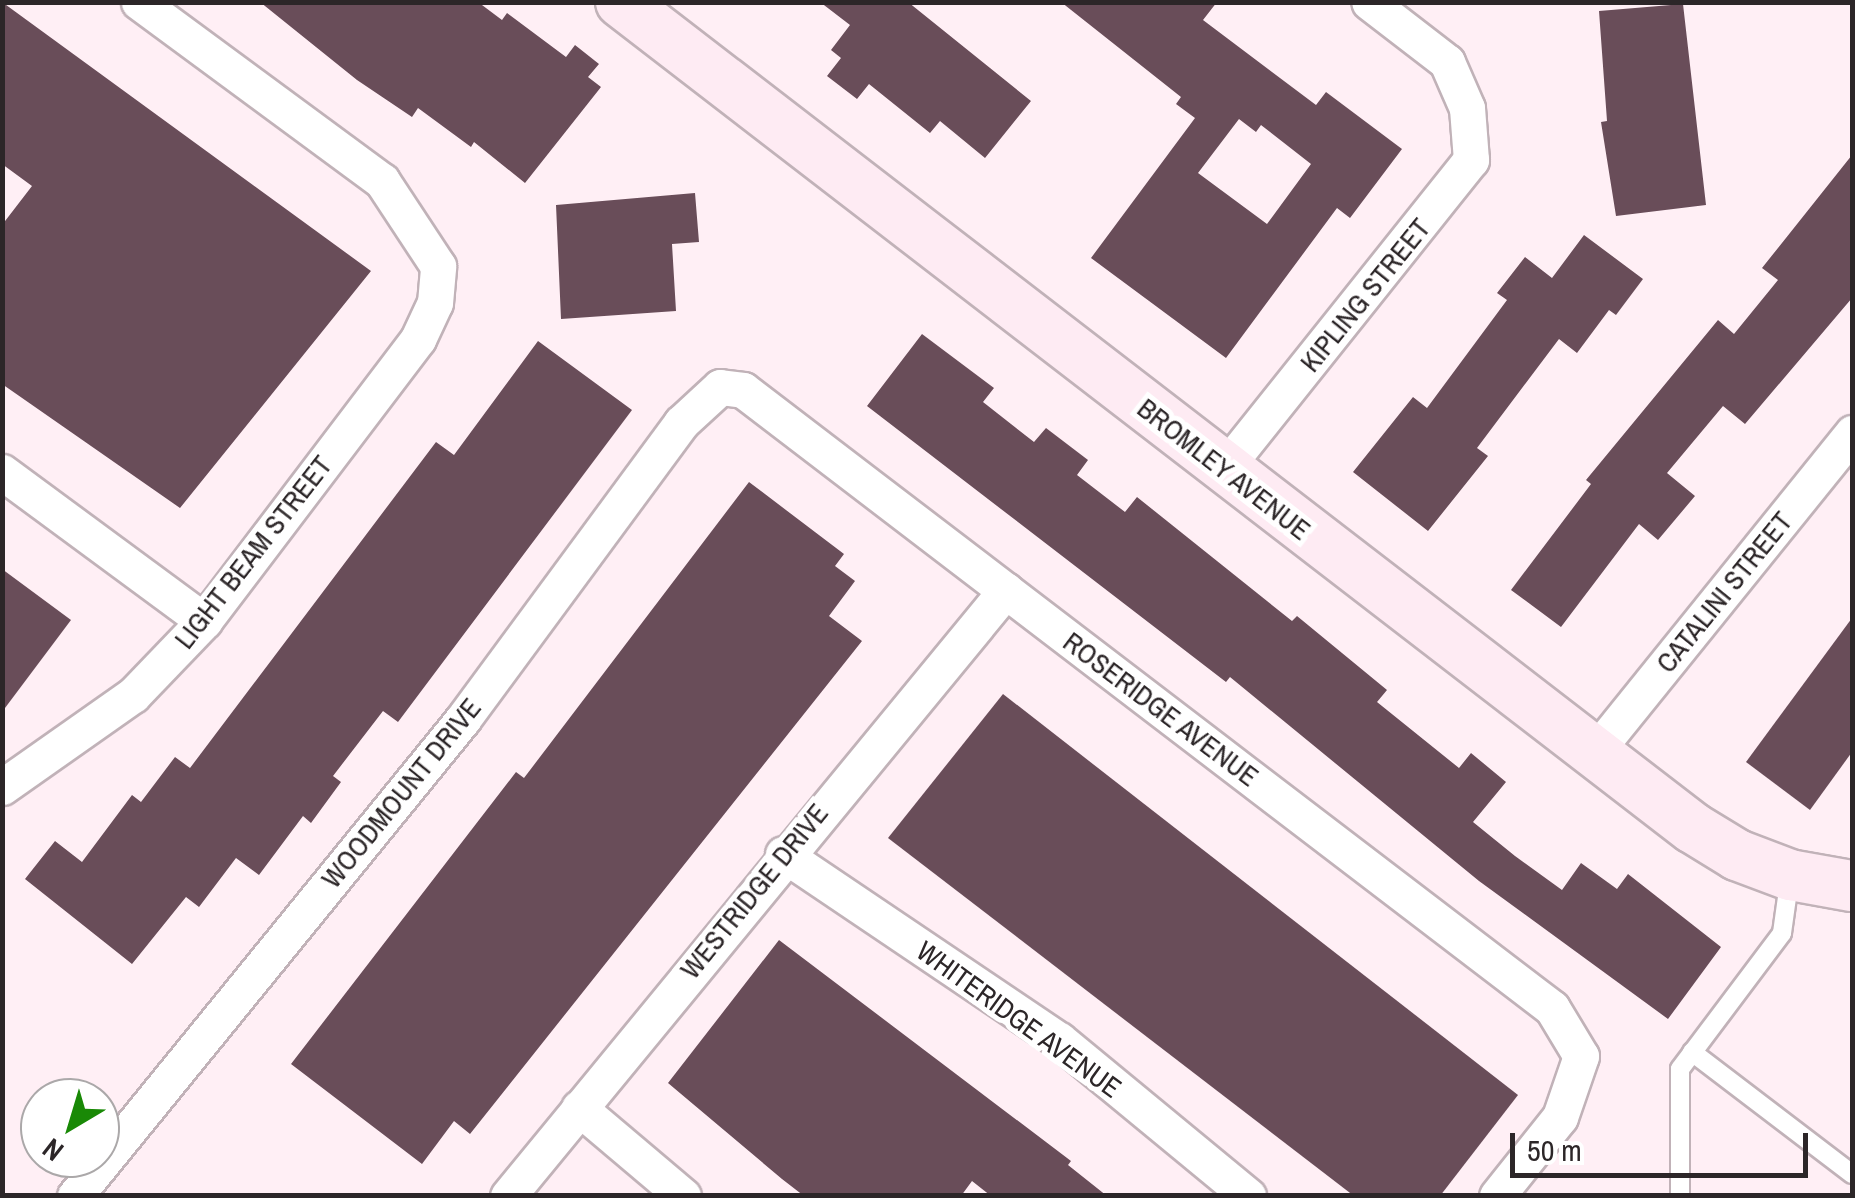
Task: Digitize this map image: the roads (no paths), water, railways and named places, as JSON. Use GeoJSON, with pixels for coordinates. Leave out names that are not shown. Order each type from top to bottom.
{"type":"FeatureCollection","features":[{"type":"Feature","properties":{"kind":"street","name":"LIGHT BEAM STREET"},"geometry":{"type":"LineString","coordinates":[[2,787],[133,695],[204,622],[418,339],[436,302],[438,266],[382,181],[140,2]]}},
{"type":"Feature","properties":{"kind":"street","name":"BROMLEY AVENUE"},"geometry":{"type":"LineString","coordinates":[[621,2],[1224,469],[1708,837],[1790,875],[1852,886]]}},
{"type":"Feature","properties":{"kind":"street","name":"KIPLING STREET"},"geometry":{"type":"LineString","coordinates":[[1224,469],[1471,160],[1467,108],[1447,62],[1369,2]]}},
{"type":"Feature","properties":{"kind":"street","name":"ROSERIDGE AVENUE"},"geometry":{"type":"LineString","coordinates":[[720,387],[743,390],[1552,1008],[1581,1056],[1560,1118],[1497,1196]]}},
{"type":"Feature","properties":{"kind":"street","name":"WOODMOUNT DRIVE"},"geometry":{"type":"LineString","coordinates":[[75,1196],[463,718],[680,422],[720,387]]}},
{"type":"Feature","properties":{"kind":"street","name":"CATALINI STREET"},"geometry":{"type":"LineString","coordinates":[[1595,752],[1852,433]]}},
{"type":"Feature","properties":{"kind":"street"},"geometry":{"type":"LineString","coordinates":[[2,472],[204,622]]}},
{"type":"Feature","properties":{"kind":"street","name":"WESTRIDGE DRIVE"},"geometry":{"type":"LineString","coordinates":[[508,1196],[783,854],[1006,590]]}},
{"type":"Feature","properties":{"kind":"street","name":"WHITERIDGE AVENUE"},"geometry":{"type":"LineString","coordinates":[[783,854],[1059,1040],[1248,1196]]}},
{"type":"Feature","properties":{"kind":"street"},"geometry":{"type":"LineString","coordinates":[[579,1108],[683,1196]]}},
{"type":"Feature","properties":{"kind":"lane"},"geometry":{"type":"LineString","coordinates":[[1680,1196],[1680,1069],[1782,933],[1790,875]]}},
{"type":"Feature","properties":{"kind":"lane"},"geometry":{"type":"LineString","coordinates":[[1692,1052],[1852,1174]]}}]}
